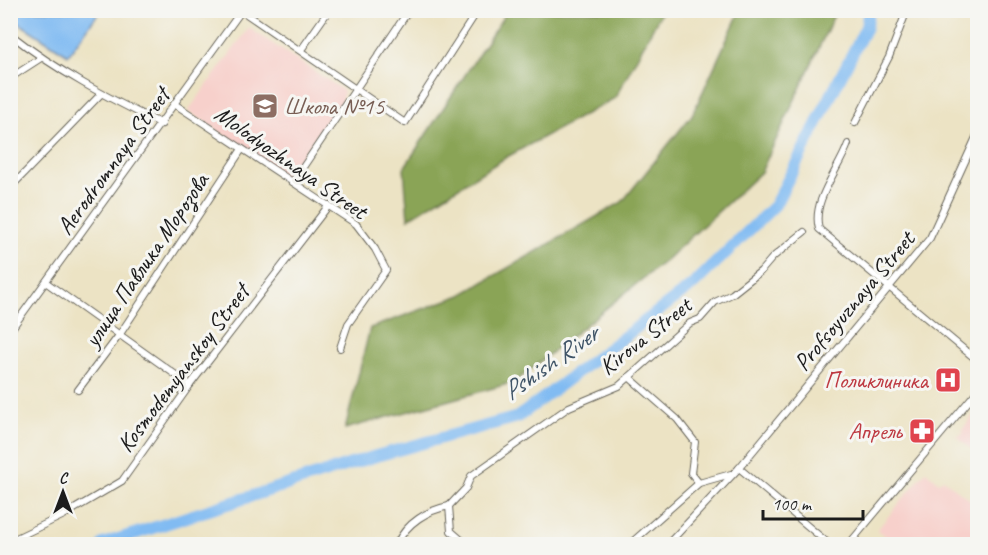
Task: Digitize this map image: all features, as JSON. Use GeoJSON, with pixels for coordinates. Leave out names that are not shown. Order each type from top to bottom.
{"type":"FeatureCollection","features":[{"type":"Feature","properties":{"kind":"street"},"geometry":{"type":"LineString","coordinates":[[301,50],[329,10]]}},
{"type":"Feature","properties":{"kind":"street"},"geometry":{"type":"LineString","coordinates":[[293,182],[409,10]]}},
{"type":"Feature","properties":{"kind":"street"},"geometry":{"type":"LineString","coordinates":[[242,11],[405,123],[478,10]]}},
{"type":"Feature","properties":{"kind":"street"},"geometry":{"type":"LineString","coordinates":[[855,123],[889,57],[907,10]]}},
{"type":"Feature","properties":{"kind":"street","name":"Aerodromnaya Street"},"geometry":{"type":"LineString","coordinates":[[10,331],[242,11]]}},
{"type":"Feature","properties":{"kind":"street"},"geometry":{"type":"LineString","coordinates":[[10,34],[41,58],[100,95],[162,124]]}},
{"type":"Feature","properties":{"kind":"street"},"geometry":{"type":"LineString","coordinates":[[10,78],[41,58]]}},
{"type":"Feature","properties":{"kind":"street"},"geometry":{"type":"LineString","coordinates":[[10,188],[100,95]]}},
{"type":"Feature","properties":{"kind":"street","name":"Molodyozhnaya Street"},"geometry":{"type":"LineString","coordinates":[[176,105],[356,224],[375,249],[386,270],[356,309],[340,348]]}},
{"type":"Feature","properties":{"kind":"street","name":"Profsoyuznaya Street"},"geometry":{"type":"LineString","coordinates":[[668,544],[739,468],[930,238],[978,133]]}},
{"type":"Feature","properties":{"kind":"street"},"geometry":{"type":"LineString","coordinates":[[848,144],[841,164],[819,206],[816,220],[819,229],[978,362]]}},
{"type":"Feature","properties":{"kind":"street","name":"улица Павлика Морозова"},"geometry":{"type":"LineString","coordinates":[[78,390],[120,334],[242,149]]}},
{"type":"Feature","properties":{"kind":"street","name":"Kosmodemyanskoy Street"},"geometry":{"type":"LineString","coordinates":[[10,541],[64,515],[122,481],[190,385],[329,205]]}},
{"type":"Feature","properties":{"kind":"street","name":"Kirova Street"},"geometry":{"type":"LineString","coordinates":[[450,506],[466,488],[471,476],[569,406],[619,386],[690,323],[700,319],[715,302],[732,294],[804,232]]}},
{"type":"Feature","properties":{"kind":"street"},"geometry":{"type":"LineString","coordinates":[[47,283],[190,385]]}},
{"type":"Feature","properties":{"kind":"street"},"geometry":{"type":"LineString","coordinates":[[629,377],[677,419],[695,442],[691,473],[699,483]]}},
{"type":"Feature","properties":{"kind":"street"},"geometry":{"type":"LineString","coordinates":[[849,544],[978,390]]}},
{"type":"Feature","properties":{"kind":"street"},"geometry":{"type":"LineString","coordinates":[[739,468],[829,544]]}},
{"type":"Feature","properties":{"kind":"street","name":"Profsoyuznaya Street"},"geometry":{"type":"LineString","coordinates":[[630,544],[699,483],[720,475],[731,474]]}},
{"type":"Feature","properties":{"kind":"street"},"geometry":{"type":"LineString","coordinates":[[397,544],[421,516],[432,509],[450,506],[451,531],[466,544]]}},
{"type":"Feature","properties":{"kind":"shaded area","name":"Школа №15"},"geometry":{"type":"Polygon","coordinates":[[[249,28],[344,91],[341,102],[286,177],[188,111],[249,28]]]}},
{"type":"Feature","properties":{"kind":"shaded area"},"geometry":{"type":"Polygon","coordinates":[[[977,410],[978,454],[955,435],[959,436],[964,432],[962,430],[977,410]]]}},
{"type":"Feature","properties":{"kind":"shaded area"},"geometry":{"type":"Polygon","coordinates":[[[926,471],[939,482],[943,479],[977,505],[977,544],[909,544],[899,536],[893,542],[877,530],[926,471]]]}},
{"type":"Feature","properties":{"kind":"green space"},"geometry":{"type":"Polygon","coordinates":[[[507,11],[662,11],[615,98],[505,158],[408,219],[404,168],[507,11]]]}},
{"type":"Feature","properties":{"kind":"green space"},"geometry":{"type":"Polygon","coordinates":[[[740,11],[836,11],[761,172],[666,260],[515,382],[345,429],[370,328],[461,295],[622,202],[692,115],[740,11]]]}},
{"type":"Feature","properties":{"kind":"water"},"geometry":{"type":"Polygon","coordinates":[[[10,11],[100,11],[68,55],[11,18],[10,11]]]}},
{"type":"Feature","properties":{"kind":"waterway","name":"Pshish River"},"geometry":{"type":"LineString","coordinates":[[103,544],[376,456],[518,417],[694,284],[775,205],[866,27],[869,10]]}},
{"type":"Feature","properties":{"kind":"place","name":"Школа №15"},"geometry":{"type":"Point","coordinates":[265,106]}},
{"type":"Feature","properties":{"kind":"place","name":"Поликлиника"},"geometry":{"type":"Point","coordinates":[948,380]}},
{"type":"Feature","properties":{"kind":"place","name":"Апрель"},"geometry":{"type":"Point","coordinates":[922,431]}}]}
